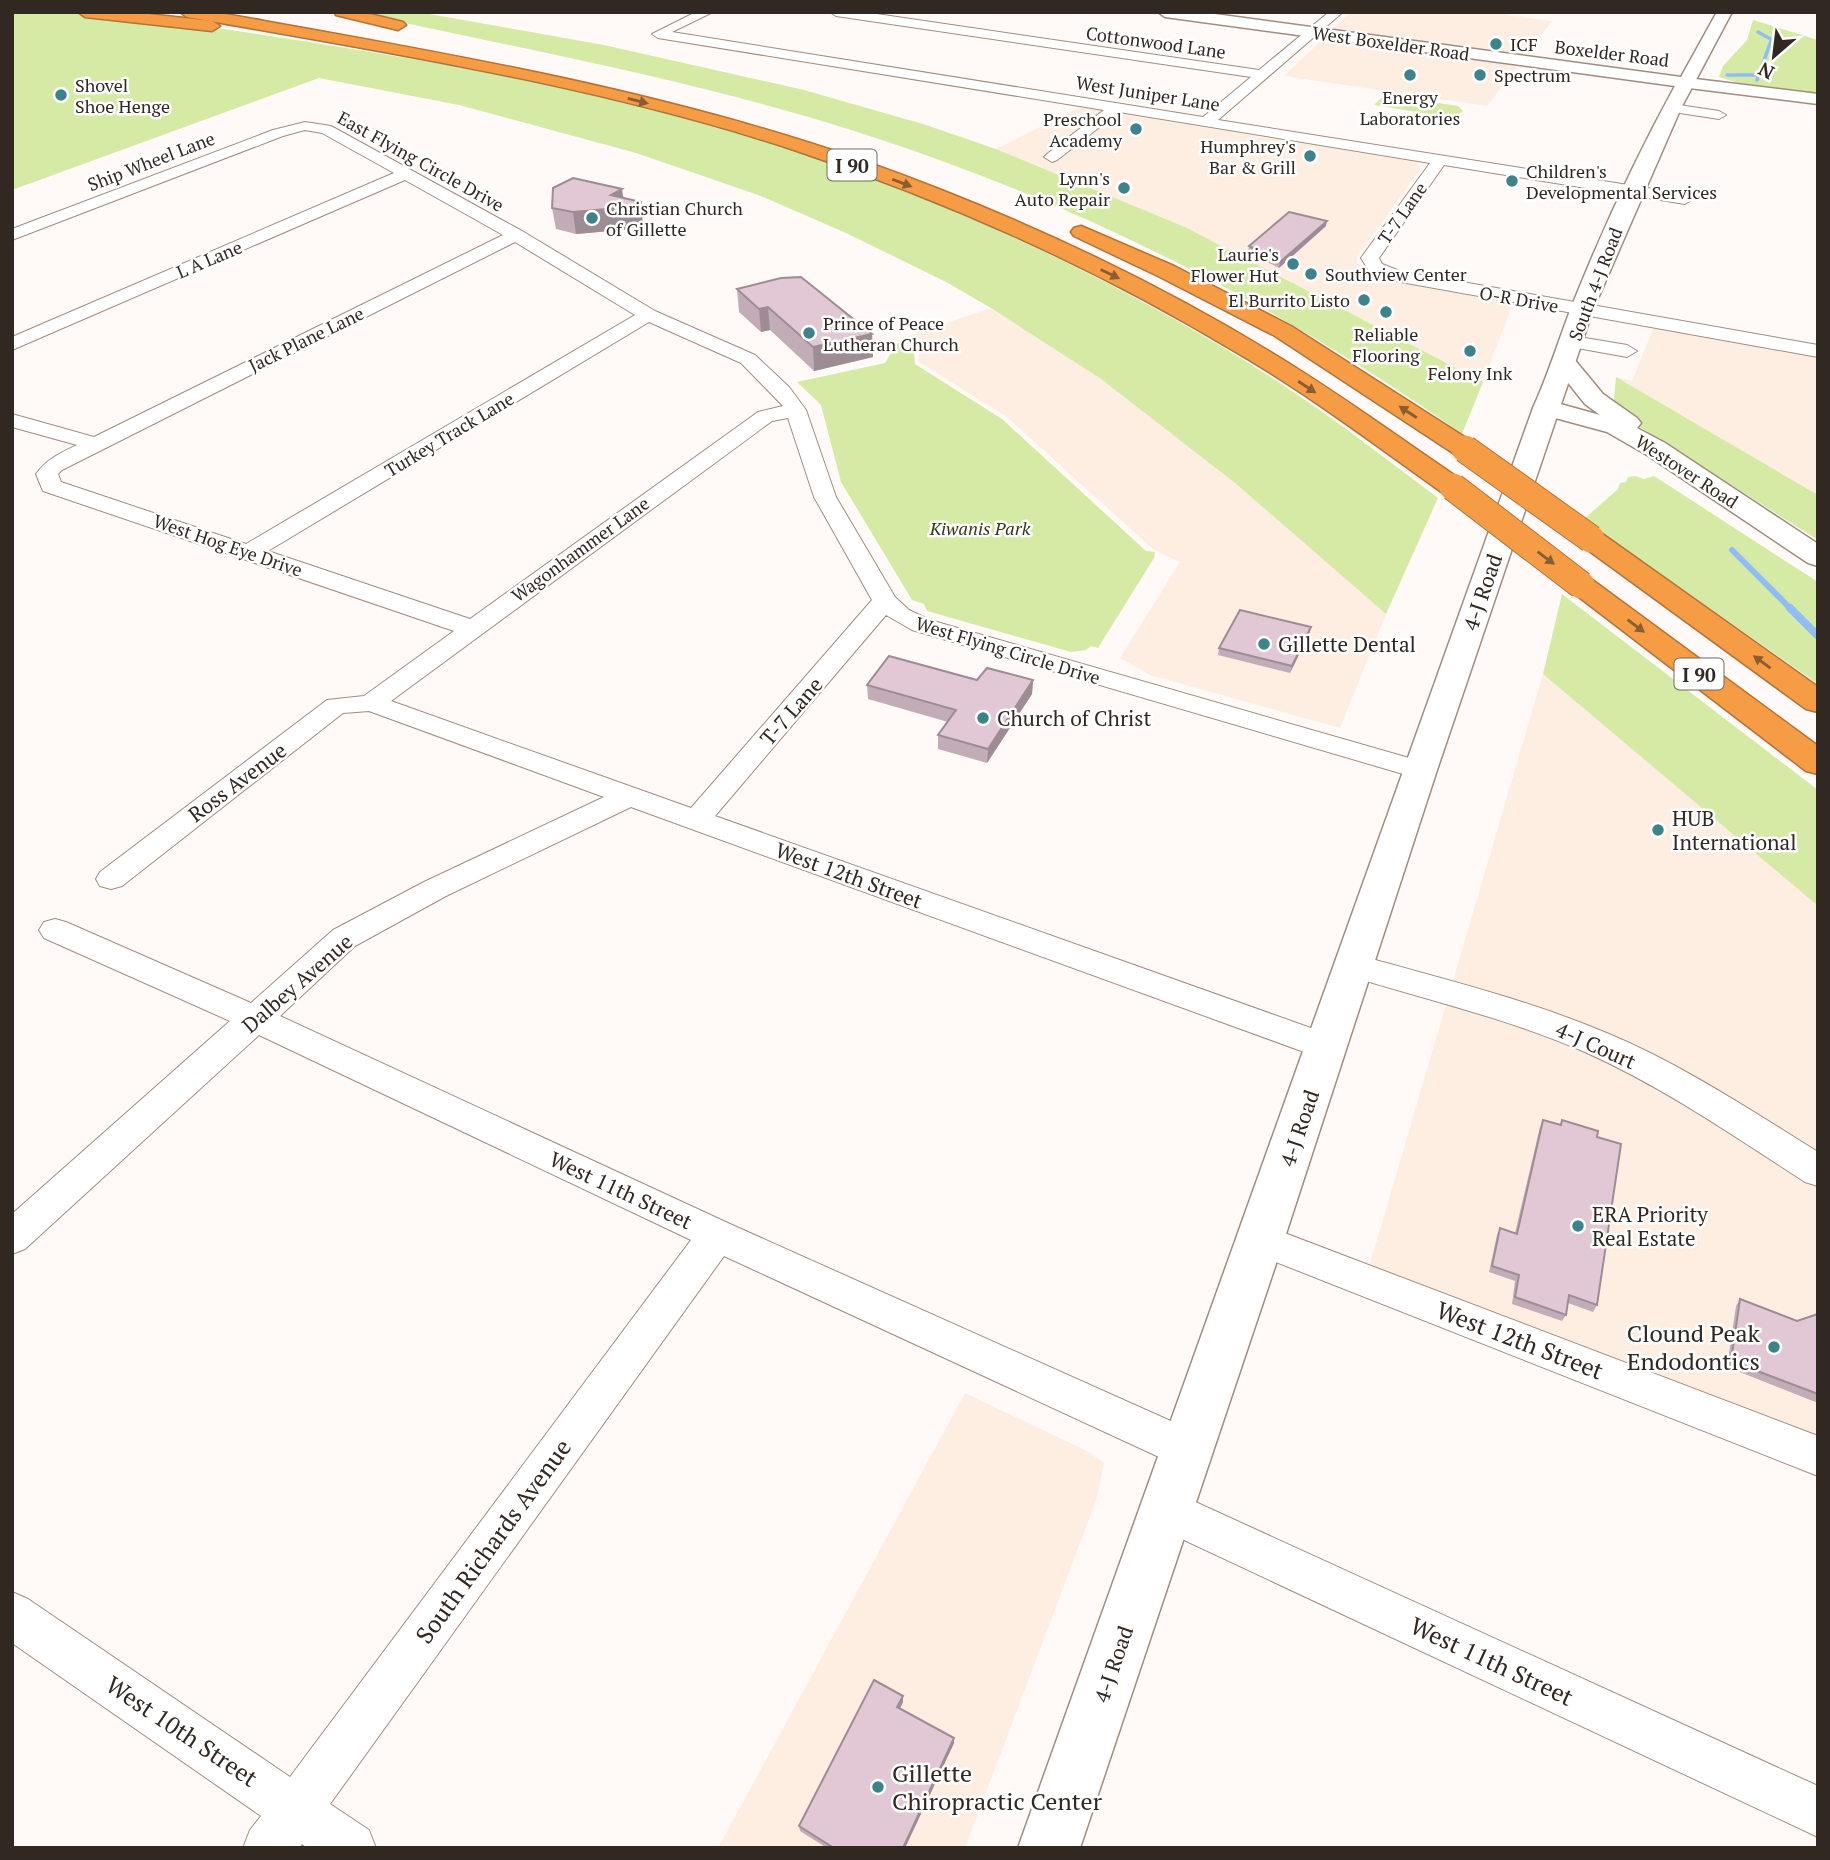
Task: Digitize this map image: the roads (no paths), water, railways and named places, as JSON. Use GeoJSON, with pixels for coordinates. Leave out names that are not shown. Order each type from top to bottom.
{"type":"FeatureCollection","features":[{"type":"Feature","properties":{"kind":"highway","name":"I 90"},"geometry":{"type":"LineString","coordinates":[[85,12],[316,40],[601,92]]}},
{"type":"Feature","properties":{"kind":"highway","name":"I 90"},"geometry":{"type":"LineString","coordinates":[[187,12],[420,54],[601,92],[730,124],[901,182],[1066,253],[1244,346],[1453,487],[1818,762]]}},
{"type":"Feature","properties":{"kind":"highway"},"geometry":{"type":"LineString","coordinates":[[260,12],[563,66],[776,119]]}},
{"type":"Feature","properties":{"kind":"highway"},"geometry":{"type":"LineString","coordinates":[[341,12],[418,30]]}},
{"type":"Feature","properties":{"kind":"highway","name":"I 90"},"geometry":{"type":"LineString","coordinates":[[1059,221],[1166,271],[1283,331],[1465,449],[1818,702]]}},
{"type":"Feature","properties":{"kind":"main road","name":"West Boxelder Road"},"geometry":{"type":"LineString","coordinates":[[1165,12],[1226,16],[1313,32],[1533,62]]}},
{"type":"Feature","properties":{"kind":"main road","name":"South 4-J Road"},"geometry":{"type":"LineString","coordinates":[[1546,408],[1583,310],[1633,191],[1672,108],[1725,12]]}},
{"type":"Feature","properties":{"kind":"main road","name":"Boxelder Road"},"geometry":{"type":"LineString","coordinates":[[1533,62],[1687,83]]}},
{"type":"Feature","properties":{"kind":"main road"},"geometry":{"type":"LineString","coordinates":[[1533,62],[1650,89],[1672,108]]}},
{"type":"Feature","properties":{"kind":"main road"},"geometry":{"type":"LineString","coordinates":[[1687,83],[1818,99]]}},
{"type":"Feature","properties":{"kind":"main road"},"geometry":{"type":"LineString","coordinates":[[1569,353],[1594,399],[1652,438],[1656,449]]}},
{"type":"Feature","properties":{"kind":"main road","name":"Westover Road"},"geometry":{"type":"LineString","coordinates":[[1546,408],[1616,427],[1656,449],[1818,557]]}},
{"type":"Feature","properties":{"kind":"main road","name":"4-J Road"},"geometry":{"type":"LineString","coordinates":[[1049,1848],[1546,408]]}},
{"type":"Feature","properties":{"kind":"street"},"geometry":{"type":"LineString","coordinates":[[671,15],[693,18],[707,12]]}},
{"type":"Feature","properties":{"kind":"street","name":"Cottonwood Lane"},"geometry":{"type":"LineString","coordinates":[[836,12],[1262,75]]}},
{"type":"Feature","properties":{"kind":"street"},"geometry":{"type":"LineString","coordinates":[[1206,122],[1336,12]]}},
{"type":"Feature","properties":{"kind":"street","name":"West Juniper Lane"},"geometry":{"type":"LineString","coordinates":[[693,18],[658,34],[1685,199]]}},
{"type":"Feature","properties":{"kind":"street"},"geometry":{"type":"LineString","coordinates":[[1052,157],[1116,108]]}},
{"type":"Feature","properties":{"kind":"street"},"geometry":{"type":"LineString","coordinates":[[1672,108],[1719,115]]}},
{"type":"Feature","properties":{"kind":"street","name":"East Flying Circle Drive"},"geometry":{"type":"LineString","coordinates":[[305,126],[327,129],[516,235]]}},
{"type":"Feature","properties":{"kind":"street","name":"Ship Wheel Lane"},"geometry":{"type":"LineString","coordinates":[[12,235],[278,133],[305,126]]}},
{"type":"Feature","properties":{"kind":"street","name":"T-7 Lane"},"geometry":{"type":"LineString","coordinates":[[1375,267],[1370,258],[1440,160]]}},
{"type":"Feature","properties":{"kind":"street","name":"L A Lane"},"geometry":{"type":"LineString","coordinates":[[12,344],[405,174]]}},
{"type":"Feature","properties":{"kind":"street","name":"West Flying Circle Drive"},"geometry":{"type":"LineString","coordinates":[[516,235],[648,316],[748,359],[782,391],[796,410],[825,498],[885,601],[900,615],[921,625],[1420,770]]}},
{"type":"Feature","properties":{"kind":"street","name":"Jack Plane Lane"},"geometry":{"type":"LineString","coordinates":[[96,444],[516,235]]}},
{"type":"Feature","properties":{"kind":"street","name":"O-R Drive"},"geometry":{"type":"LineString","coordinates":[[1375,267],[1395,276],[1818,351]]}},
{"type":"Feature","properties":{"kind":"street","name":"Turkey Track Lane"},"geometry":{"type":"LineString","coordinates":[[250,552],[648,316]]}},
{"type":"Feature","properties":{"kind":"street"},"geometry":{"type":"LineString","coordinates":[[1569,353],[1627,351]]}},
{"type":"Feature","properties":{"kind":"street","name":"Wagonhammer Lane"},"geometry":{"type":"LineString","coordinates":[[371,703],[765,416],[796,410]]}},
{"type":"Feature","properties":{"kind":"street"},"geometry":{"type":"LineString","coordinates":[[12,420],[96,444]]}},
{"type":"Feature","properties":{"kind":"street","name":"West Hog Eye Drive"},"geometry":{"type":"LineString","coordinates":[[96,444],[54,465],[47,474],[51,486],[471,628]]}},
{"type":"Feature","properties":{"kind":"street","name":"T-7 Lane"},"geometry":{"type":"LineString","coordinates":[[696,820],[885,601]]}},
{"type":"Feature","properties":{"kind":"street","name":"West 12th Street"},"geometry":{"type":"LineString","coordinates":[[371,703],[1327,1046]]}},
{"type":"Feature","properties":{"kind":"street","name":"Ross Avenue"},"geometry":{"type":"LineString","coordinates":[[111,879],[336,706],[371,703]]}},
{"type":"Feature","properties":{"kind":"street","name":"Dalbey Avenue"},"geometry":{"type":"LineString","coordinates":[[12,1238],[344,938],[435,889],[630,796]]}},
{"type":"Feature","properties":{"kind":"street","name":"West 11th Street"},"geometry":{"type":"LineString","coordinates":[[55,930],[255,1019],[717,1235],[1187,1449]]}},
{"type":"Feature","properties":{"kind":"street","name":"4-J Court"},"geometry":{"type":"LineString","coordinates":[[1354,966],[1516,1012],[1598,1044],[1681,1085],[1818,1171]]}},
{"type":"Feature","properties":{"kind":"street","name":"South Richards Avenue"},"geometry":{"type":"LineString","coordinates":[[268,1848],[717,1235]]}},
{"type":"Feature","properties":{"kind":"street","name":"West 12th Street"},"geometry":{"type":"LineString","coordinates":[[1261,1240],[1818,1456]]}},
{"type":"Feature","properties":{"kind":"street","name":"West 11th Street"},"geometry":{"type":"LineString","coordinates":[[1167,1510],[1818,1812]]}},
{"type":"Feature","properties":{"kind":"street","name":"West 10th Street"},"geometry":{"type":"LineString","coordinates":[[12,1615],[351,1848]]}},
{"type":"Feature","properties":{"kind":"waterway"},"geometry":{"type":"LineString","coordinates":[[1758,32],[1783,46]]}},
{"type":"Feature","properties":{"kind":"waterway"},"geometry":{"type":"LineString","coordinates":[[1757,80],[1771,41]]}},
{"type":"Feature","properties":{"kind":"waterway"},"geometry":{"type":"LineString","coordinates":[[1727,75],[1758,75]]}},
{"type":"Feature","properties":{"kind":"waterway"},"geometry":{"type":"LineString","coordinates":[[1732,550],[1818,636]]}},
{"type":"Feature","properties":{"kind":"place","name":"ICF"},"geometry":{"type":"Point","coordinates":[1496,44]}},
{"type":"Feature","properties":{"kind":"place","name":"Energy Laboratories"},"geometry":{"type":"Point","coordinates":[1410,75]}},
{"type":"Feature","properties":{"kind":"place","name":"Spectrum"},"geometry":{"type":"Point","coordinates":[1480,75]}},
{"type":"Feature","properties":{"kind":"place","name":"Shovel Shoe Henge"},"geometry":{"type":"Point","coordinates":[61,95]}},
{"type":"Feature","properties":{"kind":"place","name":"Preschool Academy"},"geometry":{"type":"Point","coordinates":[1136,129]}},
{"type":"Feature","properties":{"kind":"place","name":"Humphrey's Bar & Grill"},"geometry":{"type":"Point","coordinates":[1310,156]}},
{"type":"Feature","properties":{"kind":"place","name":"Children's Developmental Services"},"geometry":{"type":"Point","coordinates":[1512,181]}},
{"type":"Feature","properties":{"kind":"place","name":"Lynn's Auto Repair"},"geometry":{"type":"Point","coordinates":[1124,188]}},
{"type":"Feature","properties":{"kind":"place","name":"Christian Church of Gillette"},"geometry":{"type":"Point","coordinates":[592,218]}},
{"type":"Feature","properties":{"kind":"place","name":"Laurie's Flower Hut"},"geometry":{"type":"Point","coordinates":[1293,264]}},
{"type":"Feature","properties":{"kind":"place","name":"Southview Center"},"geometry":{"type":"Point","coordinates":[1311,274]}},
{"type":"Feature","properties":{"kind":"place","name":"El Burrito Listo"},"geometry":{"type":"Point","coordinates":[1364,300]}},
{"type":"Feature","properties":{"kind":"place","name":"Reliable Flooring"},"geometry":{"type":"Point","coordinates":[1386,312]}},
{"type":"Feature","properties":{"kind":"place","name":"Prince of Peace Lutheran Church"},"geometry":{"type":"Point","coordinates":[809,333]}},
{"type":"Feature","properties":{"kind":"place","name":"Felony Ink"},"geometry":{"type":"Point","coordinates":[1470,351]}},
{"type":"Feature","properties":{"kind":"place","name":"Gillette Dental"},"geometry":{"type":"Point","coordinates":[1264,644]}},
{"type":"Feature","properties":{"kind":"place","name":"Church of Christ"},"geometry":{"type":"Point","coordinates":[983,718]}},
{"type":"Feature","properties":{"kind":"place","name":"HUB International"},"geometry":{"type":"Point","coordinates":[1658,830]}},
{"type":"Feature","properties":{"kind":"place","name":"ERA Priority Real Estate"},"geometry":{"type":"Point","coordinates":[1578,1226]}},
{"type":"Feature","properties":{"kind":"place","name":"Clound Peak Endodontics"},"geometry":{"type":"Point","coordinates":[1774,1347]}},
{"type":"Feature","properties":{"kind":"place","name":"Gillette Chiropractic Center"},"geometry":{"type":"Point","coordinates":[878,1787]}},
{"type":"Feature","properties":{"kind":"park label","name":"Kiwanis Park"},"geometry":{"type":"Point","coordinates":[980,528]}}]}
